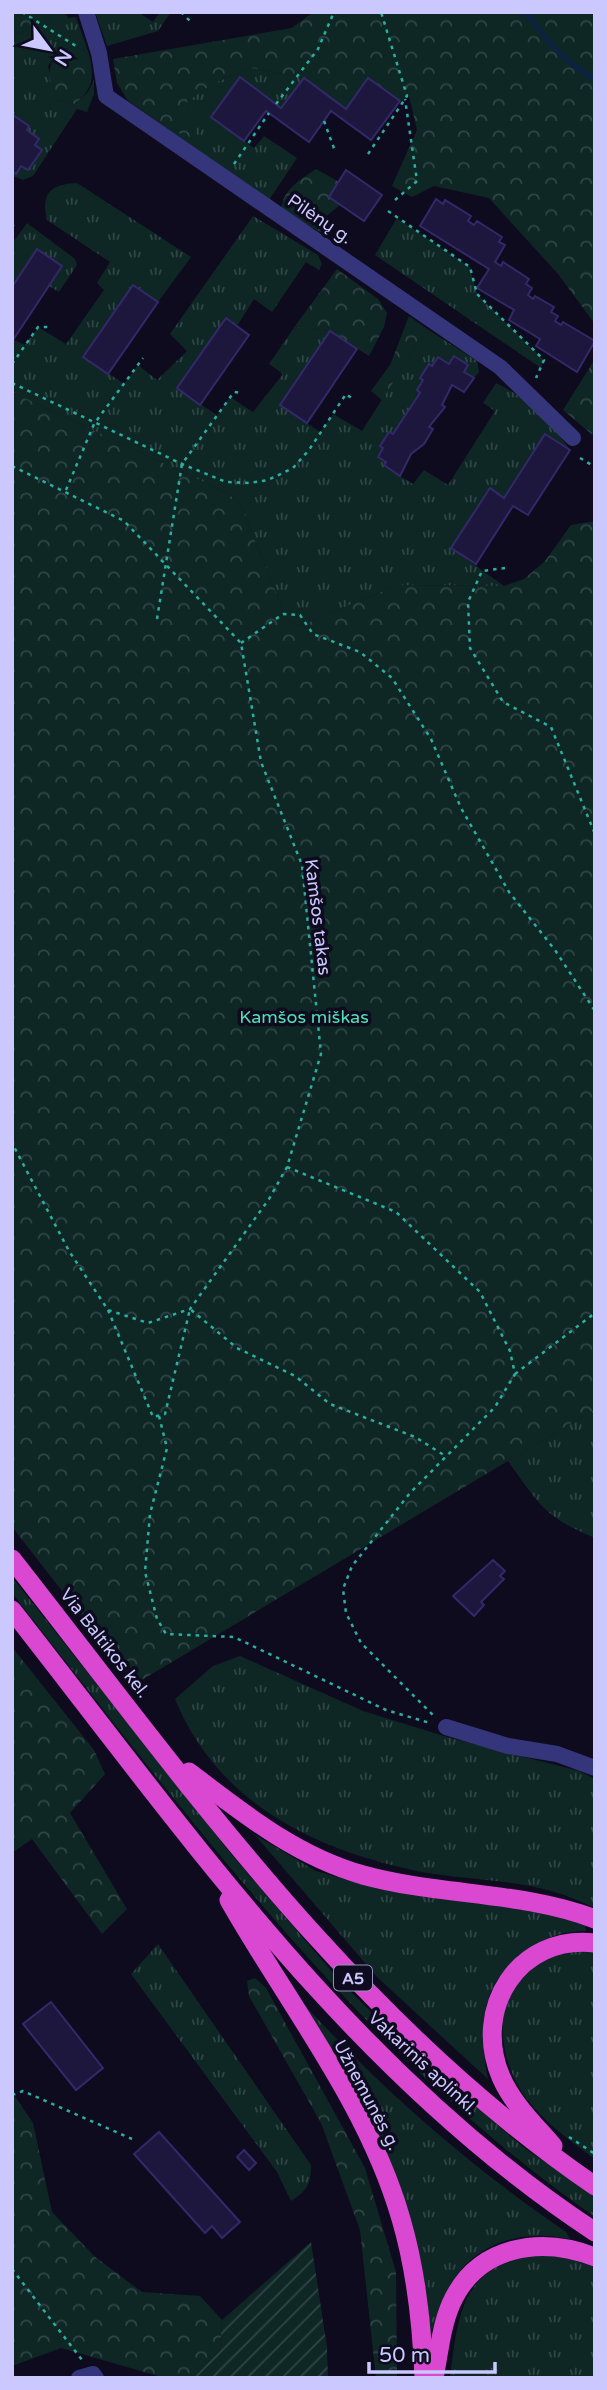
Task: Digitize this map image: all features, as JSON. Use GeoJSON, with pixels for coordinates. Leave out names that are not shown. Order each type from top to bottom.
{"type":"FeatureCollection","features":[{"type":"Feature","properties":{"kind":"highway","name":"Via Baltikos kel."},"geometry":{"type":"LineString","coordinates":[[12,1559],[164,1754]]}},
{"type":"Feature","properties":{"kind":"highway","name":"Vakarinis aplinkl."},"geometry":{"type":"LineString","coordinates":[[12,1610],[205,1857],[275,1942],[371,2046],[486,2150],[595,2232]]}},
{"type":"Feature","properties":{"kind":"highway"},"geometry":{"type":"LineString","coordinates":[[164,1754],[253,1821],[303,1852],[332,1864],[396,1882],[537,1902],[595,1919]]}},
{"type":"Feature","properties":{"kind":"highway","name":"Vakarinis aplinkl."},"geometry":{"type":"LineString","coordinates":[[164,1754],[249,1860],[368,1995],[491,2109],[595,2186]]}},
{"type":"Feature","properties":{"kind":"highway","name":"Užnemunės g."},"geometry":{"type":"LineString","coordinates":[[205,1857],[265,1964],[332,2070],[384,2172],[401,2219],[413,2269],[424,2378]]}},
{"type":"Feature","properties":{"kind":"highway"},"geometry":{"type":"LineString","coordinates":[[573,2171],[513,2098],[501,2078],[494,2056],[491,2026],[498,1997],[516,1970],[537,1953],[557,1944],[595,1942]]}},
{"type":"Feature","properties":{"kind":"highway"},"geometry":{"type":"LineString","coordinates":[[434,2378],[452,2303],[467,2279],[482,2263],[525,2246],[563,2248],[595,2257]]}},
{"type":"Feature","properties":{"kind":"street","name":"Pilėnų g."},"geometry":{"type":"LineString","coordinates":[[86,12],[101,61],[106,96],[500,367],[573,438]]}},
{"type":"Feature","properties":{"kind":"street"},"geometry":{"type":"LineString","coordinates":[[446,1727],[508,1745],[557,1754],[595,1768]]}},
{"type":"Feature","properties":{"kind":"path"},"geometry":{"type":"LineString","coordinates":[[22,12],[101,61]]}},
{"type":"Feature","properties":{"kind":"path"},"geometry":{"type":"LineString","coordinates":[[181,12],[190,21]]}},
{"type":"Feature","properties":{"kind":"path"},"geometry":{"type":"LineString","coordinates":[[276,104],[318,49],[334,12]]}},
{"type":"Feature","properties":{"kind":"path"},"geometry":{"type":"LineString","coordinates":[[381,12],[405,98],[417,181],[395,200]]}},
{"type":"Feature","properties":{"kind":"path"},"geometry":{"type":"LineString","coordinates":[[368,154],[405,98]]}},
{"type":"Feature","properties":{"kind":"path"},"geometry":{"type":"LineString","coordinates":[[224,178],[260,123],[270,113]]}},
{"type":"Feature","properties":{"kind":"path"},"geometry":{"type":"LineString","coordinates":[[324,121],[335,151]]}},
{"type":"Feature","properties":{"kind":"path"},"geometry":{"type":"LineString","coordinates":[[388,211],[470,267],[477,294],[544,360],[528,394]]}},
{"type":"Feature","properties":{"kind":"path"},"geometry":{"type":"LineString","coordinates":[[12,365],[38,327],[48,327]]}},
{"type":"Feature","properties":{"kind":"path"},"geometry":{"type":"LineString","coordinates":[[66,490],[94,424],[143,359]]}},
{"type":"Feature","properties":{"kind":"path"},"geometry":{"type":"LineString","coordinates":[[12,383],[94,424],[226,482],[268,480],[293,468],[346,394],[354,400]]}},
{"type":"Feature","properties":{"kind":"path"},"geometry":{"type":"LineString","coordinates":[[157,619],[182,464],[234,392],[241,393]]}},
{"type":"Feature","properties":{"kind":"path"},"geometry":{"type":"LineString","coordinates":[[580,458],[595,467]]}},
{"type":"Feature","properties":{"kind":"path"},"geometry":{"type":"LineString","coordinates":[[12,466],[66,490],[124,521],[241,643],[283,614],[300,615],[313,634],[360,652],[392,678],[431,739],[461,808],[509,892],[555,950],[595,1011]]}},
{"type":"Feature","properties":{"kind":"path"},"geometry":{"type":"LineString","coordinates":[[505,568],[482,571],[468,602],[470,648],[503,702],[551,727],[595,834]]}},
{"type":"Feature","properties":{"kind":"path","name":"Kamšos takas"},"geometry":{"type":"LineString","coordinates":[[190,1310],[269,1199],[287,1167],[321,1054],[302,865],[261,762],[241,643]]}},
{"type":"Feature","properties":{"kind":"path"},"geometry":{"type":"LineString","coordinates":[[12,1143],[69,1251],[108,1310],[153,1417],[165,1414],[190,1310]]}},
{"type":"Feature","properties":{"kind":"path"},"geometry":{"type":"LineString","coordinates":[[287,1167],[396,1212],[480,1292],[510,1351],[515,1374]]}},
{"type":"Feature","properties":{"kind":"path"},"geometry":{"type":"LineString","coordinates":[[108,1310],[148,1323],[190,1310]]}},
{"type":"Feature","properties":{"kind":"path"},"geometry":{"type":"LineString","coordinates":[[190,1310],[237,1348],[295,1376],[330,1404],[415,1437],[447,1457]]}},
{"type":"Feature","properties":{"kind":"path"},"geometry":{"type":"LineString","coordinates":[[446,1727],[361,1643],[346,1613],[343,1588],[352,1566],[393,1514],[495,1407],[515,1374],[595,1313]]}},
{"type":"Feature","properties":{"kind":"path"},"geometry":{"type":"LineString","coordinates":[[159,1416],[167,1448],[150,1514],[145,1572],[157,1619],[166,1634],[234,1637],[386,1710],[446,1727]]}},
{"type":"Feature","properties":{"kind":"path"},"geometry":{"type":"LineString","coordinates":[[12,2095],[23,2091],[132,2139]]}},
{"type":"Feature","properties":{"kind":"path"},"geometry":{"type":"LineString","coordinates":[[561,2131],[595,2154]]}},
{"type":"Feature","properties":{"kind":"path"},"geometry":{"type":"LineString","coordinates":[[12,2269],[89,2376]]}},
{"type":"Feature","properties":{"kind":"green space"},"geometry":{"type":"Polygon","coordinates":[[[12,12],[56,12],[43,25],[12,35],[12,12]]]}},
{"type":"Feature","properties":{"kind":"green space"},"geometry":{"type":"Polygon","coordinates":[[[56,12],[65,12],[68,18],[76,17],[89,54],[76,46],[67,48],[48,66],[56,100],[75,104],[88,92],[94,80],[94,94],[87,112],[77,109],[33,176],[23,180],[13,176],[21,166],[28,170],[41,150],[35,145],[39,139],[27,130],[29,126],[12,117],[12,35],[43,25],[56,12]]]}},
{"type":"Feature","properties":{"kind":"green space"},"geometry":{"type":"Polygon","coordinates":[[[95,12],[138,12],[153,22],[160,12],[171,12],[158,31],[107,46],[95,12]]]}},
{"type":"Feature","properties":{"kind":"green space"},"geometry":{"type":"Polygon","coordinates":[[[313,12],[595,12],[595,324],[558,274],[489,198],[434,186],[412,197],[392,186],[417,130],[409,96],[400,101],[368,78],[346,109],[304,78],[251,68],[214,83],[187,101],[198,145],[128,101],[117,83],[113,59],[292,28],[313,12]]]}},
{"type":"Feature","properties":{"kind":"green space"},"geometry":{"type":"Polygon","coordinates":[[[76,46],[89,54],[92,76],[86,92],[75,104],[56,100],[50,74],[53,59],[58,53],[76,46]]]}},
{"type":"Feature","properties":{"kind":"green space"},"geometry":{"type":"Polygon","coordinates":[[[251,68],[304,78],[281,108],[240,78],[211,116],[254,148],[264,136],[297,158],[269,200],[128,101],[197,144],[187,101],[214,83],[251,68]]]}},
{"type":"Feature","properties":{"kind":"green space"},"geometry":{"type":"Polygon","coordinates":[[[316,169],[339,182],[329,197],[340,205],[324,218],[327,232],[322,233],[281,210],[289,191],[316,169]]]}},
{"type":"Feature","properties":{"kind":"green space"},"geometry":{"type":"Polygon","coordinates":[[[77,183],[191,257],[158,302],[133,285],[83,356],[124,384],[138,365],[157,380],[187,351],[170,334],[253,216],[318,255],[322,264],[319,270],[306,262],[272,312],[254,299],[237,326],[226,319],[177,389],[217,415],[230,397],[253,412],[283,374],[269,364],[295,326],[330,331],[280,405],[320,432],[333,414],[362,431],[427,329],[477,361],[479,372],[474,378],[465,372],[468,365],[454,356],[449,364],[438,357],[432,366],[429,364],[420,378],[423,380],[417,390],[420,393],[393,434],[389,432],[380,446],[383,448],[378,457],[386,462],[384,466],[413,484],[424,470],[448,485],[495,411],[483,403],[496,383],[517,395],[537,412],[570,450],[546,434],[504,498],[489,489],[451,548],[504,586],[397,585],[300,626],[287,620],[241,506],[229,494],[12,392],[12,339],[25,345],[38,327],[66,344],[104,290],[97,283],[110,262],[47,220],[45,203],[50,192],[61,185],[77,183]]]}},
{"type":"Feature","properties":{"kind":"green space"},"geometry":{"type":"Polygon","coordinates":[[[397,218],[470,267],[477,294],[544,360],[541,368],[375,255],[397,218]]]}},
{"type":"Feature","properties":{"kind":"green space"},"geometry":{"type":"Polygon","coordinates":[[[27,223],[75,259],[77,265],[59,292],[49,286],[62,266],[37,250],[12,287],[12,244],[27,223]]]}},
{"type":"Feature","properties":{"kind":"green space"},"geometry":{"type":"Polygon","coordinates":[[[337,269],[378,299],[387,313],[384,327],[369,356],[330,331],[295,326],[337,269]]]}},
{"type":"Feature","properties":{"kind":"green space"},"geometry":{"type":"Polygon","coordinates":[[[409,316],[427,329],[382,400],[371,391],[390,365],[409,316]]]}},
{"type":"Feature","properties":{"kind":"green space"},"geometry":{"type":"Polygon","coordinates":[[[595,359],[595,437],[563,410],[595,359]]]}},
{"type":"Feature","properties":{"kind":"green space","name":"Kamšos miškas"},"geometry":{"type":"Polygon","coordinates":[[[12,392],[229,494],[241,506],[287,620],[300,626],[397,585],[504,586],[524,579],[545,561],[571,525],[595,521],[595,1409],[135,1684],[12,1527],[12,392]]]}},
{"type":"Feature","properties":{"kind":"green space"},"geometry":{"type":"Polygon","coordinates":[[[595,1409],[595,1538],[553,1516],[508,1461],[595,1409]]]}},
{"type":"Feature","properties":{"kind":"green space"},"geometry":{"type":"Polygon","coordinates":[[[12,1577],[231,1854],[340,1981],[396,2037],[523,2147],[595,2196],[595,2217],[509,2152],[429,2081],[353,2006],[281,1927],[144,1762],[12,1593],[12,1577]]]}},
{"type":"Feature","properties":{"kind":"green space"},"geometry":{"type":"Polygon","coordinates":[[[12,1647],[94,1750],[105,1774],[70,1813],[127,1909],[102,1934],[32,1839],[12,1853],[12,1647]]]}},
{"type":"Feature","properties":{"kind":"green space"},"geometry":{"type":"Polygon","coordinates":[[[240,1656],[363,1711],[447,1737],[579,1771],[595,1779],[595,1908],[565,1895],[538,1888],[434,1874],[379,1862],[306,1834],[273,1816],[243,1793],[216,1767],[193,1735],[175,1699],[213,1666],[240,1656]]]}},
{"type":"Feature","properties":{"kind":"green space"},"geometry":{"type":"Polygon","coordinates":[[[255,1835],[316,1871],[358,1883],[526,1909],[585,1924],[586,1931],[564,1933],[544,1940],[514,1960],[502,1974],[487,2005],[484,2023],[483,2041],[488,2079],[378,1978],[255,1835]]]}},
{"type":"Feature","properties":{"kind":"green space"},"geometry":{"type":"Polygon","coordinates":[[[158,1944],[311,2165],[307,2186],[291,2201],[277,2172],[131,1974],[158,1944]]]}},
{"type":"Feature","properties":{"kind":"green space"},"geometry":{"type":"Polygon","coordinates":[[[569,1950],[595,1950],[595,2159],[552,2126],[530,2103],[510,2068],[505,2049],[503,2029],[511,1991],[523,1975],[540,1962],[569,1950]]]}},
{"type":"Feature","properties":{"kind":"green space"},"geometry":{"type":"Polygon","coordinates":[[[255,1978],[266,1988],[365,2168],[396,2272],[397,2378],[376,2378],[360,2230],[321,2123],[249,1996],[247,1981],[255,1978]]]}},
{"type":"Feature","properties":{"kind":"green space"},"geometry":{"type":"Polygon","coordinates":[[[300,2000],[362,2064],[426,2124],[494,2180],[566,2232],[570,2239],[553,2236],[519,2238],[488,2248],[474,2257],[461,2269],[451,2284],[429,2334],[423,2276],[300,2000]]]}},
{"type":"Feature","properties":{"kind":"green space"},"geometry":{"type":"Polygon","coordinates":[[[12,2092],[33,2123],[52,2212],[94,2256],[142,2292],[200,2296],[222,2320],[220,2350],[193,2378],[165,2378],[61,2348],[12,2366],[12,2092]]]}},
{"type":"Feature","properties":{"kind":"green space"},"geometry":{"type":"Polygon","coordinates":[[[311,2242],[327,2347],[328,2378],[193,2378],[220,2350],[222,2320],[311,2242]]]}},
{"type":"Feature","properties":{"kind":"green space"},"geometry":{"type":"Polygon","coordinates":[[[537,2255],[562,2256],[595,2265],[595,2378],[450,2378],[456,2333],[468,2296],[479,2281],[493,2269],[512,2260],[537,2255]]]}},
{"type":"Feature","properties":{"kind":"building"},"geometry":{"type":"Polygon","coordinates":[[[240,77],[281,108],[304,78],[346,109],[368,78],[400,101],[371,140],[331,111],[309,142],[266,111],[244,141],[211,117],[240,77]]]}},
{"type":"Feature","properties":{"kind":"building"},"geometry":{"type":"Polygon","coordinates":[[[13,115],[29,126],[27,130],[39,139],[35,145],[42,150],[28,170],[21,166],[16,174],[12,171],[13,115]]]}},
{"type":"Feature","properties":{"kind":"building"},"geometry":{"type":"Polygon","coordinates":[[[346,170],[382,195],[364,221],[329,197],[346,170]]]}},
{"type":"Feature","properties":{"kind":"building"},"geometry":{"type":"Polygon","coordinates":[[[436,199],[443,204],[445,200],[471,216],[468,221],[474,225],[477,221],[502,237],[499,242],[505,245],[495,262],[501,266],[503,262],[529,279],[526,284],[532,288],[528,295],[554,307],[551,312],[558,316],[555,321],[561,325],[563,322],[595,341],[577,372],[536,346],[540,339],[509,320],[514,310],[477,288],[489,269],[420,226],[436,199]]]}},
{"type":"Feature","properties":{"kind":"building"},"geometry":{"type":"Polygon","coordinates":[[[37,249],[62,266],[13,340],[12,287],[37,249]]]}},
{"type":"Feature","properties":{"kind":"building"},"geometry":{"type":"Polygon","coordinates":[[[133,285],[158,302],[108,374],[83,357],[133,285]]]}},
{"type":"Feature","properties":{"kind":"building"},"geometry":{"type":"Polygon","coordinates":[[[226,318],[249,335],[200,405],[177,388],[226,318]]]}},
{"type":"Feature","properties":{"kind":"building"},"geometry":{"type":"Polygon","coordinates":[[[330,331],[357,349],[307,423],[280,405],[330,331]]]}},
{"type":"Feature","properties":{"kind":"building"},"geometry":{"type":"Polygon","coordinates":[[[454,356],[468,365],[464,372],[474,378],[464,392],[452,385],[442,405],[445,407],[429,427],[433,429],[424,444],[411,454],[400,476],[384,465],[386,462],[378,457],[383,448],[380,446],[389,432],[393,434],[420,393],[417,390],[423,380],[420,378],[429,364],[432,366],[438,357],[449,364],[454,356]]]}},
{"type":"Feature","properties":{"kind":"building"},"geometry":{"type":"Polygon","coordinates":[[[545,434],[570,450],[528,515],[513,506],[476,564],[451,548],[490,488],[504,498],[545,434]]]}},
{"type":"Feature","properties":{"kind":"building"},"geometry":{"type":"Polygon","coordinates":[[[493,1560],[505,1571],[500,1576],[504,1579],[481,1602],[484,1605],[474,1616],[453,1596],[493,1560]]]}},
{"type":"Feature","properties":{"kind":"building"},"geometry":{"type":"Polygon","coordinates":[[[51,2002],[103,2068],[76,2090],[23,2024],[51,2002]]]}},
{"type":"Feature","properties":{"kind":"building"},"geometry":{"type":"Polygon","coordinates":[[[159,2132],[240,2222],[222,2238],[212,2226],[205,2233],[134,2154],[159,2132]]]}},
{"type":"Feature","properties":{"kind":"building"},"geometry":{"type":"Polygon","coordinates":[[[244,2150],[256,2163],[249,2170],[237,2157],[244,2150]]]}},
{"type":"Feature","properties":{"kind":"waterway"},"geometry":{"type":"LineString","coordinates":[[525,12],[560,54],[595,81]]}}]}
